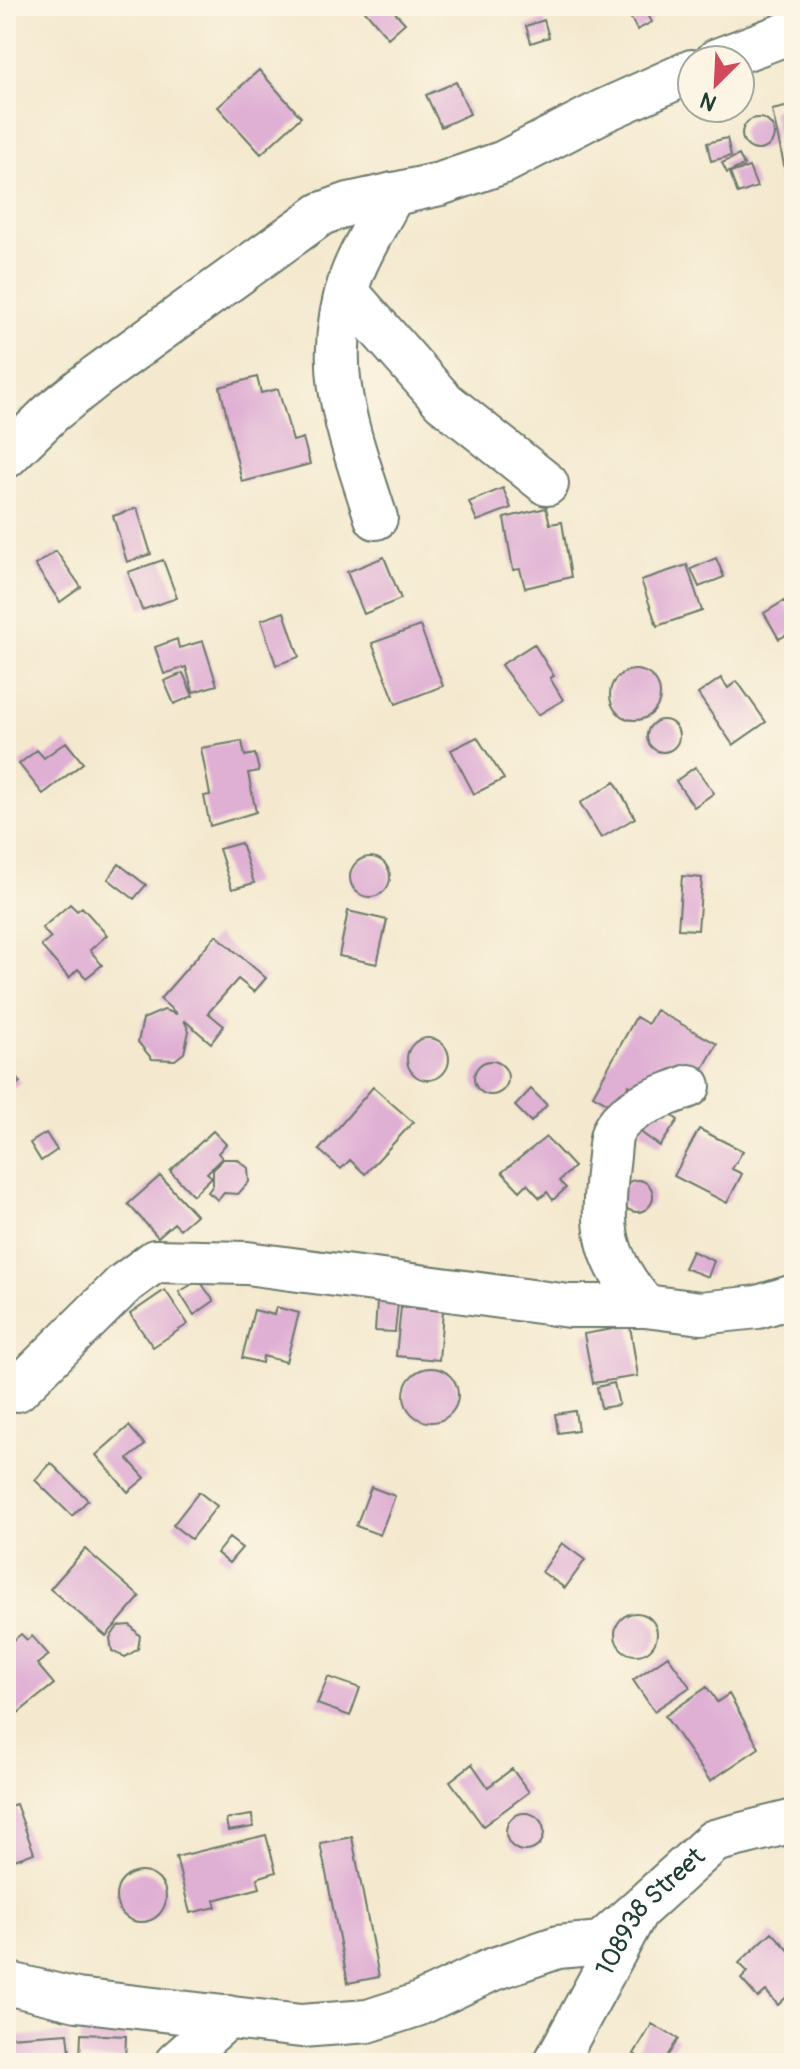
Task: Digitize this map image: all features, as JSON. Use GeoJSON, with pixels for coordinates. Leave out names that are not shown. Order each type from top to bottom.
{"type":"FeatureCollection","features":[{"type":"Feature","properties":{"kind":"street"},"geometry":{"type":"LineString","coordinates":[[756,45],[794,31]]}},
{"type":"Feature","properties":{"kind":"street"},"geometry":{"type":"LineString","coordinates":[[6,457],[52,412],[97,376],[321,214],[440,184],[504,162],[603,111],[676,78]]}},
{"type":"Feature","properties":{"kind":"street"},"geometry":{"type":"LineString","coordinates":[[376,518],[339,398],[338,323],[351,275],[393,194]]}},
{"type":"Feature","properties":{"kind":"street"},"geometry":{"type":"LineString","coordinates":[[347,292],[443,401],[547,484]]}},
{"type":"Feature","properties":{"kind":"street"},"geometry":{"type":"LineString","coordinates":[[645,1306],[620,1277],[607,1243],[605,1195],[612,1130],[631,1110],[689,1086]]}},
{"type":"Feature","properties":{"kind":"street"},"geometry":{"type":"LineString","coordinates":[[17,1390],[124,1284],[155,1261],[247,1263],[569,1306],[645,1306],[701,1313],[758,1307],[794,1296]]}},
{"type":"Feature","properties":{"kind":"street","name":"108938 Street"},"geometry":{"type":"LineString","coordinates":[[555,2063],[637,1911],[714,1841],[794,1821]]}},
{"type":"Feature","properties":{"kind":"street"},"geometry":{"type":"LineString","coordinates":[[6,1983],[77,2000],[301,2026],[368,2021],[417,2005],[491,1970],[558,1947],[601,1943],[637,1911]]}},
{"type":"Feature","properties":{"kind":"street"},"geometry":{"type":"LineString","coordinates":[[176,2063],[228,2017]]}},
{"type":"Feature","properties":{"kind":"building"},"geometry":{"type":"Polygon","coordinates":[[[361,6],[389,6],[405,23],[388,38],[361,6]]]}},
{"type":"Feature","properties":{"kind":"building"},"geometry":{"type":"Polygon","coordinates":[[[643,6],[652,22],[637,30],[627,11],[643,6]]]}},
{"type":"Feature","properties":{"kind":"building"},"geometry":{"type":"Polygon","coordinates":[[[544,20],[549,37],[531,43],[526,26],[544,20]]]}},
{"type":"Feature","properties":{"kind":"building"},"geometry":{"type":"Polygon","coordinates":[[[259,70],[301,117],[261,154],[218,107],[259,70]]]}},
{"type":"Feature","properties":{"kind":"building"},"geometry":{"type":"Polygon","coordinates":[[[456,82],[470,114],[441,127],[426,95],[456,82]]]}},
{"type":"Feature","properties":{"kind":"building"},"geometry":{"type":"Polygon","coordinates":[[[794,105],[794,172],[786,174],[772,110],[794,105]]]}},
{"type":"Feature","properties":{"kind":"building"},"geometry":{"type":"Polygon","coordinates":[[[758,118],[772,128],[774,134],[769,145],[758,150],[747,145],[742,134],[746,124],[756,124],[758,118]]]}},
{"type":"Feature","properties":{"kind":"building"},"geometry":{"type":"Polygon","coordinates":[[[727,138],[731,156],[711,161],[707,143],[727,138]]]}},
{"type":"Feature","properties":{"kind":"building"},"geometry":{"type":"Polygon","coordinates":[[[739,155],[744,165],[727,173],[722,163],[739,155]]]}},
{"type":"Feature","properties":{"kind":"building"},"geometry":{"type":"Polygon","coordinates":[[[749,167],[757,187],[738,194],[730,173],[749,167]]]}},
{"type":"Feature","properties":{"kind":"building"},"geometry":{"type":"Polygon","coordinates":[[[257,377],[261,393],[278,389],[293,441],[303,438],[310,464],[242,482],[220,387],[257,377]]]}},
{"type":"Feature","properties":{"kind":"building"},"geometry":{"type":"Polygon","coordinates":[[[503,488],[511,508],[477,521],[469,502],[503,488]]]}},
{"type":"Feature","properties":{"kind":"building"},"geometry":{"type":"Polygon","coordinates":[[[137,508],[151,554],[127,562],[113,516],[137,508]]]}},
{"type":"Feature","properties":{"kind":"building"},"geometry":{"type":"Polygon","coordinates":[[[546,508],[550,524],[562,522],[571,577],[525,588],[520,569],[513,570],[504,518],[546,508]]]}},
{"type":"Feature","properties":{"kind":"building"},"geometry":{"type":"Polygon","coordinates":[[[56,551],[81,587],[60,602],[35,565],[56,551]]]}},
{"type":"Feature","properties":{"kind":"building"},"geometry":{"type":"Polygon","coordinates":[[[384,557],[401,599],[364,614],[347,572],[384,557]]]}},
{"type":"Feature","properties":{"kind":"building"},"geometry":{"type":"Polygon","coordinates":[[[716,558],[724,577],[699,587],[691,569],[716,558]]]}},
{"type":"Feature","properties":{"kind":"building"},"geometry":{"type":"Polygon","coordinates":[[[163,560],[177,598],[142,610],[128,572],[163,560]]]}},
{"type":"Feature","properties":{"kind":"building"},"geometry":{"type":"Polygon","coordinates":[[[687,565],[702,611],[657,626],[641,580],[687,565]]]}},
{"type":"Feature","properties":{"kind":"building"},"geometry":{"type":"Polygon","coordinates":[[[784,601],[794,619],[794,631],[779,639],[764,613],[784,601]]]}},
{"type":"Feature","properties":{"kind":"building"},"geometry":{"type":"Polygon","coordinates":[[[284,612],[299,657],[276,665],[261,620],[284,612]]]}},
{"type":"Feature","properties":{"kind":"building"},"geometry":{"type":"Polygon","coordinates":[[[420,626],[443,686],[396,704],[372,643],[420,626]]]}},
{"type":"Feature","properties":{"kind":"building"},"geometry":{"type":"Polygon","coordinates":[[[177,639],[179,648],[203,641],[217,685],[193,692],[186,667],[164,674],[155,647],[177,639]]]}},
{"type":"Feature","properties":{"kind":"building"},"geometry":{"type":"Polygon","coordinates":[[[534,644],[554,676],[550,678],[563,700],[538,715],[501,665],[534,644]]]}},
{"type":"Feature","properties":{"kind":"building"},"geometry":{"type":"Polygon","coordinates":[[[635,670],[653,677],[660,695],[653,713],[635,720],[617,713],[610,695],[617,677],[635,670]]]}},
{"type":"Feature","properties":{"kind":"building"},"geometry":{"type":"Polygon","coordinates":[[[183,673],[193,696],[174,704],[164,681],[183,673]]]}},
{"type":"Feature","properties":{"kind":"building"},"geometry":{"type":"Polygon","coordinates":[[[721,678],[728,688],[737,681],[766,722],[733,745],[698,694],[721,678]]]}},
{"type":"Feature","properties":{"kind":"building"},"geometry":{"type":"Polygon","coordinates":[[[663,720],[674,725],[679,736],[674,747],[663,752],[652,747],[647,736],[652,725],[663,720]]]}},
{"type":"Feature","properties":{"kind":"building"},"geometry":{"type":"Polygon","coordinates":[[[477,737],[504,779],[474,794],[451,750],[477,737]]]}},
{"type":"Feature","properties":{"kind":"building"},"geometry":{"type":"Polygon","coordinates":[[[242,741],[245,756],[255,754],[259,771],[248,773],[256,812],[210,826],[204,796],[210,795],[201,748],[242,741]]]}},
{"type":"Feature","properties":{"kind":"building"},"geometry":{"type":"Polygon","coordinates":[[[66,742],[83,763],[43,794],[19,764],[37,750],[44,758],[66,742]]]}},
{"type":"Feature","properties":{"kind":"building"},"geometry":{"type":"Polygon","coordinates":[[[695,767],[714,793],[694,807],[676,781],[695,767]]]}},
{"type":"Feature","properties":{"kind":"building"},"geometry":{"type":"Polygon","coordinates":[[[615,782],[635,818],[601,838],[580,803],[615,782]]]}},
{"type":"Feature","properties":{"kind":"building"},"geometry":{"type":"Polygon","coordinates":[[[241,843],[254,883],[232,889],[219,849],[241,843]]]}},
{"type":"Feature","properties":{"kind":"building"},"geometry":{"type":"Polygon","coordinates":[[[370,857],[384,863],[390,877],[384,891],[370,897],[356,891],[350,877],[356,863],[370,857]]]}},
{"type":"Feature","properties":{"kind":"building"},"geometry":{"type":"Polygon","coordinates":[[[119,864],[146,885],[134,899],[108,879],[119,864]]]}},
{"type":"Feature","properties":{"kind":"building"},"geometry":{"type":"Polygon","coordinates":[[[682,876],[702,878],[698,930],[678,929],[682,876]]]}},
{"type":"Feature","properties":{"kind":"building"},"geometry":{"type":"Polygon","coordinates":[[[70,904],[77,911],[82,907],[107,935],[90,950],[102,965],[86,978],[78,969],[69,978],[41,946],[51,938],[42,928],[70,904]]]}},
{"type":"Feature","properties":{"kind":"building"},"geometry":{"type":"Polygon","coordinates":[[[348,911],[387,920],[377,964],[339,956],[348,911]]]}},
{"type":"Feature","properties":{"kind":"building"},"geometry":{"type":"Polygon","coordinates":[[[216,935],[266,978],[254,992],[238,979],[208,1013],[224,1026],[211,1043],[184,1020],[189,1031],[184,1053],[175,1060],[152,1059],[138,1042],[143,1019],[164,1010],[177,1014],[160,999],[216,935]]]}},
{"type":"Feature","properties":{"kind":"building"},"geometry":{"type":"Polygon","coordinates":[[[656,1010],[717,1044],[700,1074],[640,1091],[629,1085],[616,1108],[593,1095],[636,1017],[648,1024],[656,1010]]]}},
{"type":"Feature","properties":{"kind":"building"},"geometry":{"type":"Polygon","coordinates":[[[428,1038],[443,1044],[449,1059],[443,1074],[428,1080],[413,1074],[407,1059],[413,1044],[428,1038]]]}},
{"type":"Feature","properties":{"kind":"building"},"geometry":{"type":"Polygon","coordinates":[[[491,1061],[503,1066],[508,1078],[503,1090],[491,1095],[479,1090],[474,1078],[479,1066],[491,1061]]]}},
{"type":"Feature","properties":{"kind":"building"},"geometry":{"type":"Polygon","coordinates":[[[6,1067],[20,1082],[7,1093],[6,1092],[6,1067]]]}},
{"type":"Feature","properties":{"kind":"building"},"geometry":{"type":"Polygon","coordinates":[[[373,1087],[413,1122],[365,1174],[350,1160],[341,1169],[319,1150],[373,1087]]]}},
{"type":"Feature","properties":{"kind":"building"},"geometry":{"type":"Polygon","coordinates":[[[531,1089],[547,1105],[531,1122],[515,1106],[531,1089]]]}},
{"type":"Feature","properties":{"kind":"building"},"geometry":{"type":"Polygon","coordinates":[[[658,1106],[678,1120],[660,1146],[639,1131],[658,1106]]]}},
{"type":"Feature","properties":{"kind":"building"},"geometry":{"type":"Polygon","coordinates":[[[699,1129],[743,1151],[732,1169],[742,1174],[727,1203],[674,1176],[699,1129]]]}},
{"type":"Feature","properties":{"kind":"building"},"geometry":{"type":"Polygon","coordinates":[[[213,1131],[226,1144],[218,1153],[222,1158],[207,1173],[212,1177],[193,1195],[170,1171],[213,1131]]]}},
{"type":"Feature","properties":{"kind":"building"},"geometry":{"type":"Polygon","coordinates":[[[46,1133],[57,1150],[41,1161],[30,1143],[46,1133]]]}},
{"type":"Feature","properties":{"kind":"building"},"geometry":{"type":"Polygon","coordinates":[[[546,1137],[574,1167],[559,1181],[566,1188],[553,1200],[547,1192],[540,1198],[527,1184],[520,1191],[502,1172],[546,1137]]]}},
{"type":"Feature","properties":{"kind":"building"},"geometry":{"type":"Polygon","coordinates":[[[223,1159],[237,1159],[248,1168],[249,1182],[238,1194],[224,1193],[218,1200],[208,1192],[213,1185],[213,1170],[223,1159]]]}},
{"type":"Feature","properties":{"kind":"building"},"geometry":{"type":"Polygon","coordinates":[[[160,1176],[196,1215],[180,1229],[174,1223],[158,1237],[128,1204],[160,1176]]]}},
{"type":"Feature","properties":{"kind":"building"},"geometry":{"type":"Polygon","coordinates":[[[637,1180],[648,1185],[653,1196],[648,1207],[637,1212],[626,1207],[621,1196],[626,1185],[637,1180]]]}},
{"type":"Feature","properties":{"kind":"building"},"geometry":{"type":"Polygon","coordinates":[[[692,1251],[714,1261],[708,1277],[684,1268],[692,1251]]]}},
{"type":"Feature","properties":{"kind":"building"},"geometry":{"type":"Polygon","coordinates":[[[199,1280],[214,1301],[194,1315],[179,1292],[199,1280]]]}},
{"type":"Feature","properties":{"kind":"building"},"geometry":{"type":"Polygon","coordinates":[[[165,1290],[188,1324],[153,1347],[130,1314],[165,1290]]]}},
{"type":"Feature","properties":{"kind":"building"},"geometry":{"type":"Polygon","coordinates":[[[377,1302],[398,1303],[395,1332],[375,1331],[377,1302]]]}},
{"type":"Feature","properties":{"kind":"building"},"geometry":{"type":"Polygon","coordinates":[[[276,1307],[299,1313],[286,1362],[263,1356],[262,1363],[242,1358],[254,1310],[274,1315],[276,1307]]]}},
{"type":"Feature","properties":{"kind":"building"},"geometry":{"type":"Polygon","coordinates":[[[401,1307],[443,1311],[439,1360],[396,1356],[401,1307]]]}},
{"type":"Feature","properties":{"kind":"building"},"geometry":{"type":"Polygon","coordinates":[[[630,1326],[638,1376],[593,1383],[584,1334],[630,1326]]]}},
{"type":"Feature","properties":{"kind":"building"},"geometry":{"type":"Polygon","coordinates":[[[431,1368],[450,1376],[458,1395],[450,1414],[431,1422],[412,1414],[404,1395],[412,1376],[431,1368]]]}},
{"type":"Feature","properties":{"kind":"building"},"geometry":{"type":"Polygon","coordinates":[[[614,1383],[619,1405],[601,1408],[597,1387],[614,1383]]]}},
{"type":"Feature","properties":{"kind":"building"},"geometry":{"type":"Polygon","coordinates":[[[575,1411],[578,1430],[558,1433],[555,1414],[575,1411]]]}},
{"type":"Feature","properties":{"kind":"building"},"geometry":{"type":"Polygon","coordinates":[[[129,1426],[145,1445],[128,1459],[145,1478],[128,1492],[96,1455],[129,1426]]]}},
{"type":"Feature","properties":{"kind":"building"},"geometry":{"type":"Polygon","coordinates":[[[51,1463],[88,1500],[72,1516],[35,1480],[51,1463]]]}},
{"type":"Feature","properties":{"kind":"building"},"geometry":{"type":"Polygon","coordinates":[[[371,1487],[395,1496],[380,1535],[356,1526],[371,1487]]]}},
{"type":"Feature","properties":{"kind":"building"},"geometry":{"type":"Polygon","coordinates":[[[199,1492],[217,1506],[191,1539],[173,1525],[199,1492]]]}},
{"type":"Feature","properties":{"kind":"building"},"geometry":{"type":"Polygon","coordinates":[[[229,1538],[242,1548],[229,1563],[217,1553],[229,1538]]]}},
{"type":"Feature","properties":{"kind":"building"},"geometry":{"type":"Polygon","coordinates":[[[562,1543],[585,1560],[565,1588],[542,1572],[562,1543]]]}},
{"type":"Feature","properties":{"kind":"building"},"geometry":{"type":"Polygon","coordinates":[[[85,1549],[140,1597],[106,1636],[50,1589],[85,1549]]]}},
{"type":"Feature","properties":{"kind":"building"},"geometry":{"type":"Polygon","coordinates":[[[636,1613],[651,1619],[657,1634],[651,1649],[636,1655],[621,1649],[615,1634],[621,1619],[636,1613]]]}},
{"type":"Feature","properties":{"kind":"building"},"geometry":{"type":"Polygon","coordinates":[[[130,1625],[140,1636],[138,1649],[125,1657],[112,1651],[110,1638],[118,1626],[130,1625]]]}},
{"type":"Feature","properties":{"kind":"building"},"geometry":{"type":"Polygon","coordinates":[[[21,1634],[27,1640],[32,1636],[49,1655],[37,1664],[54,1684],[18,1713],[6,1699],[6,1647],[21,1634]]]}},
{"type":"Feature","properties":{"kind":"building"},"geometry":{"type":"Polygon","coordinates":[[[668,1656],[690,1687],[654,1711],[633,1680],[668,1656]]]}},
{"type":"Feature","properties":{"kind":"building"},"geometry":{"type":"Polygon","coordinates":[[[328,1677],[360,1688],[350,1716],[317,1704],[328,1677]]]}},
{"type":"Feature","properties":{"kind":"building"},"geometry":{"type":"Polygon","coordinates":[[[707,1687],[717,1702],[729,1694],[759,1748],[710,1781],[665,1716],[707,1687]]]}},
{"type":"Feature","properties":{"kind":"building"},"geometry":{"type":"Polygon","coordinates":[[[472,1764],[488,1787],[512,1769],[529,1792],[483,1826],[450,1781],[472,1764]]]}},
{"type":"Feature","properties":{"kind":"building"},"geometry":{"type":"Polygon","coordinates":[[[16,1804],[34,1853],[6,1863],[6,1807],[16,1804]]]}},
{"type":"Feature","properties":{"kind":"building"},"geometry":{"type":"Polygon","coordinates":[[[525,1813],[539,1818],[544,1832],[539,1846],[525,1851],[511,1846],[506,1832],[511,1818],[525,1813]]]}},
{"type":"Feature","properties":{"kind":"building"},"geometry":{"type":"Polygon","coordinates":[[[252,1815],[253,1827],[228,1831],[226,1819],[252,1815]]]}},
{"type":"Feature","properties":{"kind":"building"},"geometry":{"type":"Polygon","coordinates":[[[266,1835],[276,1872],[257,1878],[260,1888],[214,1900],[216,1907],[190,1913],[176,1857],[266,1835]]]}},
{"type":"Feature","properties":{"kind":"building"},"geometry":{"type":"Polygon","coordinates":[[[352,1837],[379,1977],[348,1983],[320,1843],[352,1837]]]}},
{"type":"Feature","properties":{"kind":"building"},"geometry":{"type":"Polygon","coordinates":[[[141,1872],[159,1879],[166,1897],[159,1915],[141,1922],[123,1915],[116,1897],[123,1879],[141,1872]]]}},
{"type":"Feature","properties":{"kind":"building"},"geometry":{"type":"Polygon","coordinates":[[[772,1932],[794,1956],[794,1990],[778,2005],[766,1991],[758,1998],[741,1979],[748,1972],[739,1963],[772,1932]]]}},
{"type":"Feature","properties":{"kind":"building"},"geometry":{"type":"Polygon","coordinates":[[[652,2024],[678,2039],[663,2063],[649,2063],[634,2054],[652,2024]]]}},
{"type":"Feature","properties":{"kind":"building"},"geometry":{"type":"Polygon","coordinates":[[[68,2033],[71,2063],[10,2063],[8,2037],[68,2033]]]}},
{"type":"Feature","properties":{"kind":"building"},"geometry":{"type":"Polygon","coordinates":[[[81,2034],[126,2036],[125,2061],[80,2059],[81,2034]]]}}]}
